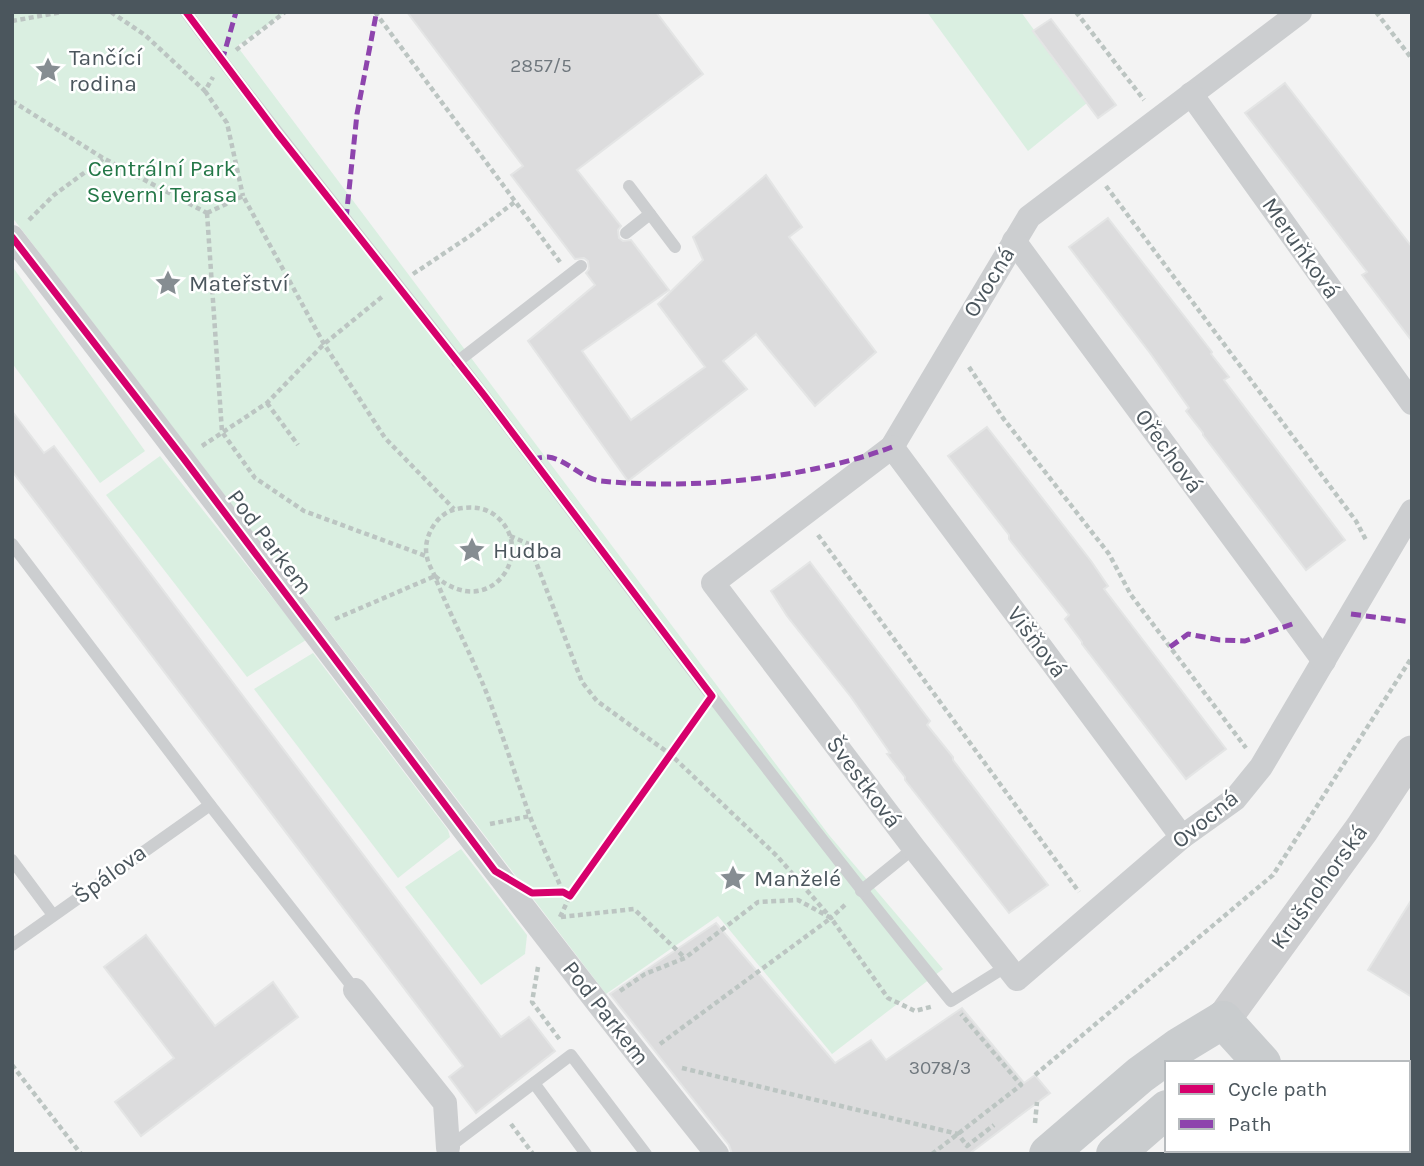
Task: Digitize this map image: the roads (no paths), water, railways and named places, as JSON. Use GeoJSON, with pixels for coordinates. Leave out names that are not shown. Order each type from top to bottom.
{"type":"FeatureCollection","features":[{"type":"Feature","properties":{"kind":"main road","name":"Krušnohorská"},"geometry":{"type":"LineString","coordinates":[[1200,1061],[1223,1020]]}},
{"type":"Feature","properties":{"kind":"main road","name":"Krušnohorská"},"geometry":{"type":"LineString","coordinates":[[1048,1154],[1140,1075],[1223,1020]]}},
{"type":"Feature","properties":{"kind":"main road"},"geometry":{"type":"LineString","coordinates":[[1223,1020],[1260,1061]]}},
{"type":"Feature","properties":{"kind":"main road"},"geometry":{"type":"LineString","coordinates":[[1115,1154],[1165,1111]]}},
{"type":"Feature","properties":{"kind":"street","name":"Ovocná"},"geometry":{"type":"LineString","coordinates":[[713,583],[892,447],[1029,217],[1300,12]]}},
{"type":"Feature","properties":{"kind":"street","name":"Meruňková"},"geometry":{"type":"LineString","coordinates":[[1191,94],[1412,403]]}},
{"type":"Feature","properties":{"kind":"street","name":"Pod Parkem"},"geometry":{"type":"LineString","coordinates":[[17,232],[313,633],[463,830],[717,1154]]}},
{"type":"Feature","properties":{"kind":"street","name":"Ořechová"},"geometry":{"type":"LineString","coordinates":[[1014,241],[1324,661]]}},
{"type":"Feature","properties":{"kind":"street","name":"Višňová"},"geometry":{"type":"LineString","coordinates":[[892,447],[1182,837]]}},
{"type":"Feature","properties":{"kind":"street","name":"Ovocná"},"geometry":{"type":"LineString","coordinates":[[1012,973],[1094,912],[1182,837],[1235,799],[1261,767],[1412,511]]}},
{"type":"Feature","properties":{"kind":"street","name":"Švestková"},"geometry":{"type":"LineString","coordinates":[[713,583],[1012,973]]}},
{"type":"Feature","properties":{"kind":"street","name":"Krušnohorská"},"geometry":{"type":"LineString","coordinates":[[1223,1020],[1362,829],[1412,752]]}},
{"type":"Feature","properties":{"kind":"street"},"geometry":{"type":"LineString","coordinates":[[355,990],[445,1103],[444,1151]]}},
{"type":"Feature","properties":{"kind":"lane"},"geometry":{"type":"LineString","coordinates":[[186,12],[861,891],[951,1002],[1012,973]]}},
{"type":"Feature","properties":{"kind":"lane"},"geometry":{"type":"LineString","coordinates":[[629,186],[675,247]]}},
{"type":"Feature","properties":{"kind":"lane"},"geometry":{"type":"LineString","coordinates":[[626,233],[650,215]]}},
{"type":"Feature","properties":{"kind":"lane"},"geometry":{"type":"LineString","coordinates":[[457,362],[580,266]]}},
{"type":"Feature","properties":{"kind":"lane"},"geometry":{"type":"LineString","coordinates":[[12,544],[210,805],[355,990]]}},
{"type":"Feature","properties":{"kind":"lane","name":"Špálova"},"geometry":{"type":"LineString","coordinates":[[12,945],[210,805]]}},
{"type":"Feature","properties":{"kind":"lane"},"geometry":{"type":"LineString","coordinates":[[861,891],[914,848]]}},
{"type":"Feature","properties":{"kind":"lane"},"geometry":{"type":"LineString","coordinates":[[12,860],[53,915]]}},
{"type":"Feature","properties":{"kind":"lane"},"geometry":{"type":"LineString","coordinates":[[444,1151],[571,1055],[646,1154]]}},
{"type":"Feature","properties":{"kind":"lane"},"geometry":{"type":"LineString","coordinates":[[534,1083],[586,1154]]}},
{"type":"Feature","properties":{"kind":"place","name":"Tančící rodina"},"geometry":{"type":"Point","coordinates":[48,70]}},
{"type":"Feature","properties":{"kind":"place","name":"Mateřství"},"geometry":{"type":"Point","coordinates":[168,283]}},
{"type":"Feature","properties":{"kind":"place","name":"Hudba"},"geometry":{"type":"Point","coordinates":[472,550]}},
{"type":"Feature","properties":{"kind":"place","name":"Manželé"},"geometry":{"type":"Point","coordinates":[733,878]}},
{"type":"Feature","properties":{"kind":"park label","name":"Centrální Park Severní Terasa"},"geometry":{"type":"Point","coordinates":[162,181]}}]}
